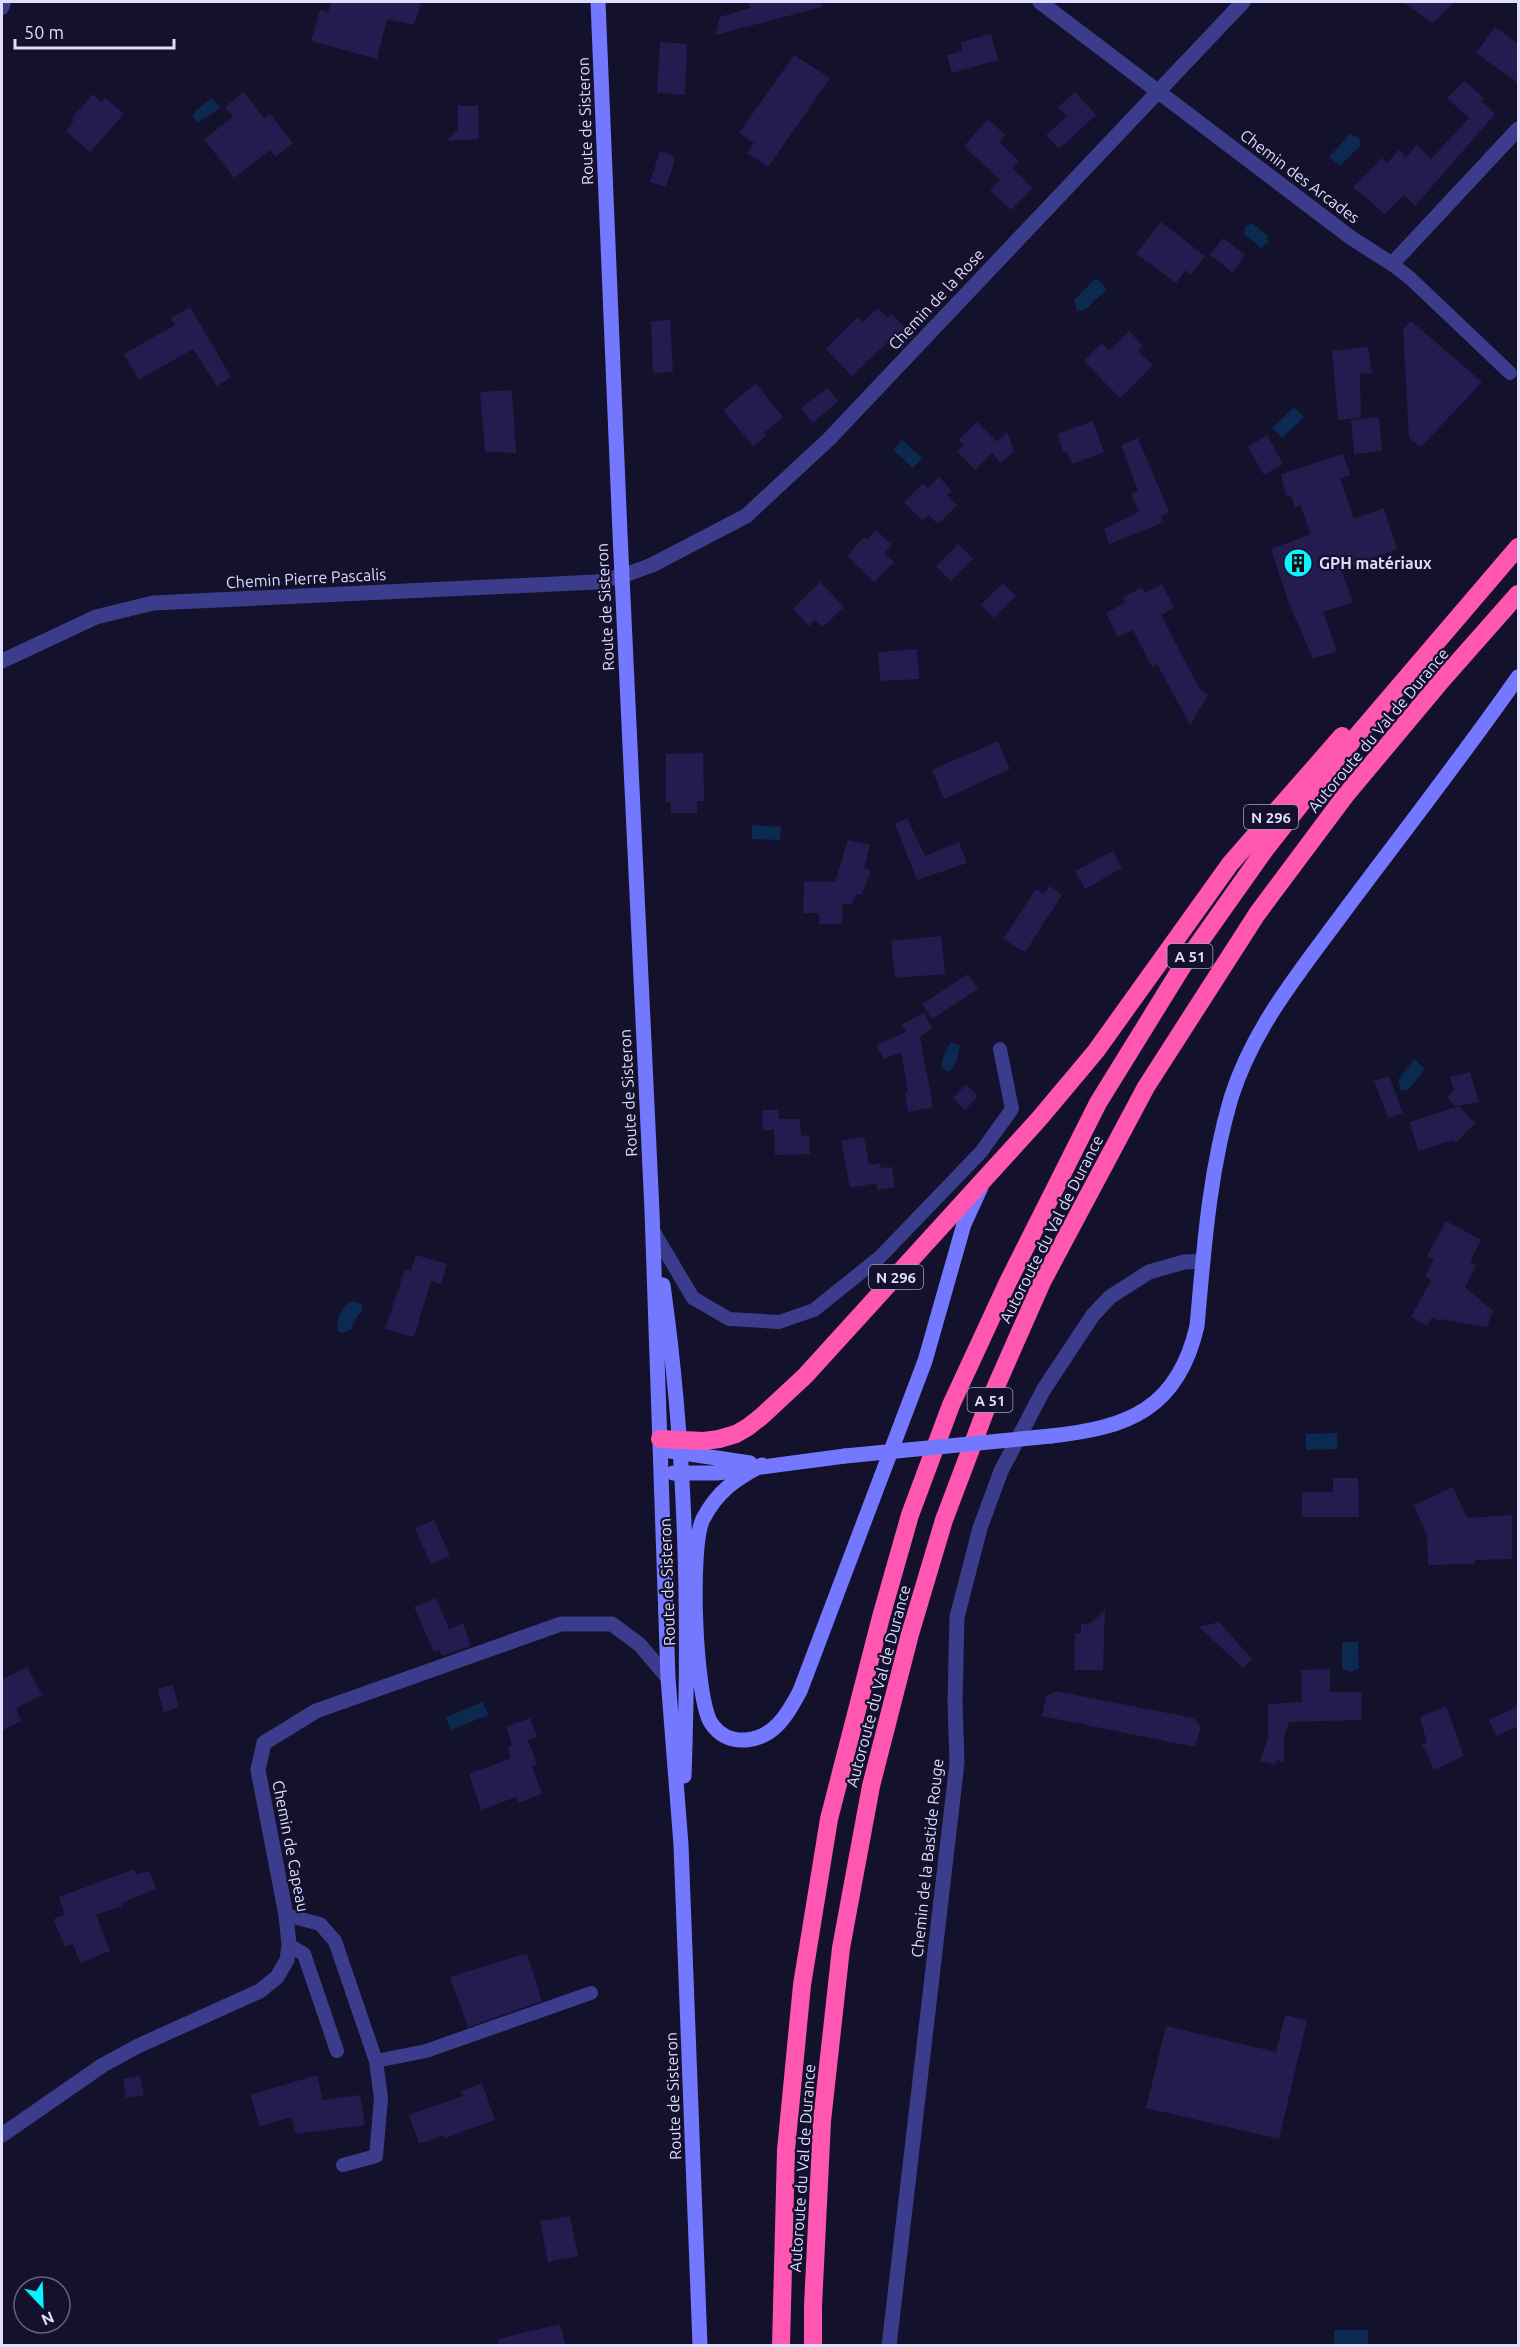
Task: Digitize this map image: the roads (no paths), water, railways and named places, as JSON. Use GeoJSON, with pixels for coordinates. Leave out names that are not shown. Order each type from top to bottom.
{"type":"FeatureCollection","features":[{"type":"Feature","properties":{"kind":"highway","name":"N 296"},"geometry":{"type":"LineString","coordinates":[[660,1444],[680,1446],[719,1439],[748,1427],[805,1376],[982,1184],[1096,1051],[1230,864],[1330,748],[1470,602],[1518,548]]}},
{"type":"Feature","properties":{"kind":"highway","name":"Autoroute du Val de Durance"},"geometry":{"type":"LineString","coordinates":[[813,2346],[822,2121],[845,1925],[871,1786],[910,1634],[944,1521],[987,1409],[1042,1281],[1146,1087],[1257,914],[1345,796],[1518,594]]}},
{"type":"Feature","properties":{"kind":"highway","name":"Autoroute du Val de Durance"},"geometry":{"type":"LineString","coordinates":[[781,2346],[786,2150],[802,1985],[829,1819],[906,1526],[951,1405],[1007,1284],[1098,1103],[1182,967],[1278,832],[1470,602]]}},
{"type":"Feature","properties":{"kind":"main road","name":"Route de Sisteron"},"geometry":{"type":"LineString","coordinates":[[598,2],[652,1211],[668,1678],[681,1845],[700,2346]]}},
{"type":"Feature","properties":{"kind":"main road"},"geometry":{"type":"LineString","coordinates":[[661,1472],[717,1473],[845,1456],[1051,1436],[1117,1424],[1152,1405],[1178,1377],[1193,1343],[1213,1169],[1232,1096],[1252,1047],[1272,1010],[1466,752],[1518,677]]}},
{"type":"Feature","properties":{"kind":"main road"},"geometry":{"type":"LineString","coordinates":[[762,1466],[736,1479],[717,1497],[702,1521],[696,1543],[698,1650],[704,1700],[710,1722],[722,1734],[736,1741],[758,1739],[777,1727],[800,1691],[925,1360],[964,1224],[982,1184]]}},
{"type":"Feature","properties":{"kind":"main road","name":"Route de Sisteron"},"geometry":{"type":"LineString","coordinates":[[652,1211],[668,1324],[680,1446],[688,1674],[681,1845]]}},
{"type":"Feature","properties":{"kind":"main road"},"geometry":{"type":"LineString","coordinates":[[680,1446],[762,1466]]}},
{"type":"Feature","properties":{"kind":"street","name":"Chemin des Arcades"},"geometry":{"type":"LineString","coordinates":[[1040,2],[1350,237],[1392,264]]}},
{"type":"Feature","properties":{"kind":"street","name":"Chemin de la Rose"},"geometry":{"type":"LineString","coordinates":[[622,576],[652,565],[746,516],[829,439],[1243,2]]}},
{"type":"Feature","properties":{"kind":"street"},"geometry":{"type":"LineString","coordinates":[[1392,264],[1518,129]]}},
{"type":"Feature","properties":{"kind":"street","name":"Chemin Pierre Pascalis"},"geometry":{"type":"LineString","coordinates":[[2,661],[96,617],[153,603],[566,584],[596,582],[622,576]]}},
{"type":"Feature","properties":{"kind":"street","name":"Chemin de la Bastide Rouge"},"geometry":{"type":"LineString","coordinates":[[889,2346],[957,1763],[955,1702],[957,1617],[980,1528],[1001,1471],[1039,1399],[1093,1315],[1110,1297],[1149,1272],[1175,1264],[1203,1261]]}},
{"type":"Feature","properties":{"kind":"street","name":"Chemin de Capeau"},"geometry":{"type":"LineString","coordinates":[[2,2135],[111,2060],[260,1991],[277,1977],[287,1960],[289,1945],[286,1916],[258,1770],[264,1743],[316,1711],[561,1624],[612,1624],[640,1645],[668,1678]]}},
{"type":"Feature","properties":{"kind":"lane"},"geometry":{"type":"LineString","coordinates":[[2,8],[4,2]]}},
{"type":"Feature","properties":{"kind":"lane"},"geometry":{"type":"LineString","coordinates":[[1392,264],[1411,279],[1510,373]]}},
{"type":"Feature","properties":{"kind":"lane"},"geometry":{"type":"LineString","coordinates":[[655,1234],[693,1298],[729,1319],[779,1322],[814,1310],[880,1257],[981,1152],[1012,1109],[1000,1049]]}},
{"type":"Feature","properties":{"kind":"lane"},"geometry":{"type":"LineString","coordinates":[[286,1916],[320,1924],[335,1941],[376,2061],[381,2098],[376,2156],[343,2165]]}},
{"type":"Feature","properties":{"kind":"lane"},"geometry":{"type":"LineString","coordinates":[[289,1945],[304,1954],[337,2051]]}},
{"type":"Feature","properties":{"kind":"lane"},"geometry":{"type":"LineString","coordinates":[[376,2061],[426,2051],[591,1993]]}},
{"type":"Feature","properties":{"kind":"water"},"geometry":{"type":"Polygon","coordinates":[[[212,98],[220,108],[198,123],[192,116],[194,112],[212,98]]]}},
{"type":"Feature","properties":{"kind":"water"},"geometry":{"type":"Polygon","coordinates":[[[1350,134],[1359,138],[1361,145],[1340,166],[1329,157],[1350,134]]]}},
{"type":"Feature","properties":{"kind":"water"},"geometry":{"type":"Polygon","coordinates":[[[1252,223],[1268,236],[1268,243],[1261,248],[1244,234],[1245,226],[1252,223]]]}},
{"type":"Feature","properties":{"kind":"water"},"geometry":{"type":"Polygon","coordinates":[[[1096,278],[1107,289],[1085,310],[1077,311],[1074,300],[1096,278]]]}},
{"type":"Feature","properties":{"kind":"water"},"geometry":{"type":"Polygon","coordinates":[[[1294,407],[1304,417],[1282,438],[1272,428],[1294,407]]]}},
{"type":"Feature","properties":{"kind":"water"},"geometry":{"type":"Polygon","coordinates":[[[902,440],[922,458],[913,468],[893,450],[902,440]]]}},
{"type":"Feature","properties":{"kind":"water"},"geometry":{"type":"Polygon","coordinates":[[[752,825],[781,827],[780,840],[752,839],[752,825]]]}},
{"type":"Feature","properties":{"kind":"water"},"geometry":{"type":"Polygon","coordinates":[[[951,1042],[960,1045],[957,1060],[950,1072],[941,1068],[944,1054],[951,1042]]]}},
{"type":"Feature","properties":{"kind":"water"},"geometry":{"type":"Polygon","coordinates":[[[1414,1059],[1425,1069],[1409,1089],[1401,1091],[1398,1080],[1414,1059]]]}},
{"type":"Feature","properties":{"kind":"water"},"geometry":{"type":"Polygon","coordinates":[[[352,1301],[362,1304],[362,1311],[357,1316],[351,1330],[343,1333],[338,1331],[338,1318],[342,1310],[352,1301]]]}},
{"type":"Feature","properties":{"kind":"water"},"geometry":{"type":"Polygon","coordinates":[[[1337,1433],[1338,1449],[1306,1450],[1306,1434],[1337,1433]]]}},
{"type":"Feature","properties":{"kind":"water"},"geometry":{"type":"Polygon","coordinates":[[[1342,1642],[1358,1642],[1359,1668],[1351,1672],[1342,1669],[1342,1642]]]}},
{"type":"Feature","properties":{"kind":"water"},"geometry":{"type":"Polygon","coordinates":[[[483,1702],[488,1715],[451,1730],[446,1717],[483,1702]]]}},
{"type":"Feature","properties":{"kind":"water"},"geometry":{"type":"Polygon","coordinates":[[[1334,2330],[1368,2330],[1368,2345],[1334,2345],[1334,2330]]]}},
{"type":"Feature","properties":{"kind":"place","name":"GPH matériaux"},"geometry":{"type":"Point","coordinates":[1298,563]}}]}
